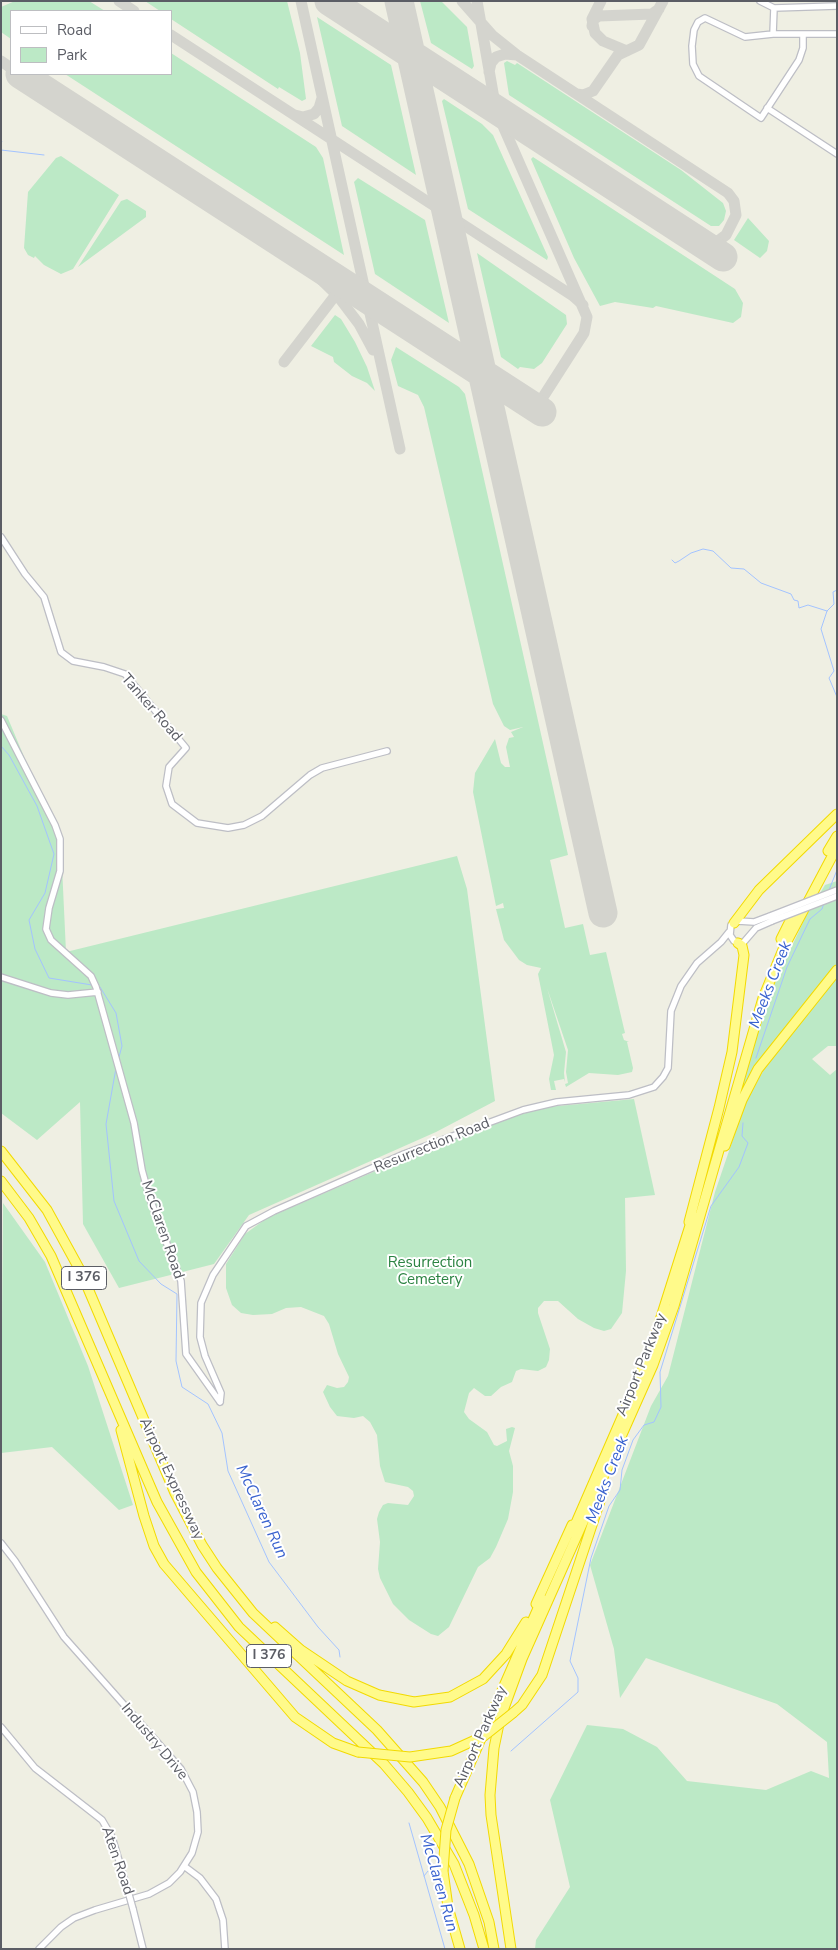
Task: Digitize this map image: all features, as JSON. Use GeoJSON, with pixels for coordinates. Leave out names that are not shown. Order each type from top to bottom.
{"type":"FeatureCollection","features":[{"type":"Feature","properties":{"kind":"highway"},"geometry":{"type":"LineString","coordinates":[[734,923],[759,890],[837,814]]}},
{"type":"Feature","properties":{"kind":"highway","name":"Airport Parkway"},"geometry":{"type":"LineString","coordinates":[[460,1949],[448,1907],[443,1871],[446,1830],[455,1798],[643,1371],[674,1279],[759,994],[787,926],[837,836]]}},
{"type":"Feature","properties":{"kind":"highway","name":"Airport Parkway"},"geometry":{"type":"LineString","coordinates":[[512,1949],[491,1815],[490,1794],[494,1748],[500,1719],[522,1659],[653,1365],[674,1306],[763,998],[784,947],[837,847]]}},
{"type":"Feature","properties":{"kind":"highway"},"geometry":{"type":"LineString","coordinates":[[674,1279],[729,1068],[744,955],[742,946],[736,942]]}},
{"type":"Feature","properties":{"kind":"highway"},"geometry":{"type":"LineString","coordinates":[[699,1217],[750,1083],[769,1054],[837,970]]}},
{"type":"Feature","properties":{"kind":"highway","name":"Airport Expressway"},"geometry":{"type":"LineString","coordinates":[[1,1151],[47,1210],[72,1254],[175,1493],[202,1545],[217,1568],[253,1613],[377,1730],[423,1782],[440,1807],[469,1864],[487,1914],[494,1949]]}},
{"type":"Feature","properties":{"kind":"highway","name":"Airport Expressway"},"geometry":{"type":"LineString","coordinates":[[1,1181],[29,1218],[51,1256],[88,1338],[157,1502],[196,1572],[239,1627],[377,1757],[408,1792],[427,1818],[454,1864],[474,1915],[484,1949]]}},
{"type":"Feature","properties":{"kind":"highway"},"geometry":{"type":"LineString","coordinates":[[88,1338],[126,1446],[144,1516],[154,1546],[164,1564],[295,1717],[333,1743],[358,1752],[410,1757],[451,1751],[484,1736],[513,1713],[533,1691],[549,1658],[595,1514],[653,1365]]}},
{"type":"Feature","properties":{"kind":"highway"},"geometry":{"type":"LineString","coordinates":[[202,1545],[237,1589],[256,1609],[301,1650],[326,1668],[379,1695],[414,1702],[432,1701],[468,1689],[483,1679],[503,1659],[529,1617],[582,1507]]}},
{"type":"Feature","properties":{"kind":"street"},"geometry":{"type":"LineString","coordinates":[[760,1],[774,8],[837,6]]}},
{"type":"Feature","properties":{"kind":"street"},"geometry":{"type":"LineString","coordinates":[[773,34],[774,8]]}},
{"type":"Feature","properties":{"kind":"street"},"geometry":{"type":"LineString","coordinates":[[803,34],[803,48],[799,60],[761,118],[699,76],[693,64],[692,46],[696,26],[705,18],[744,37],[773,34],[803,34],[837,34]]}},
{"type":"Feature","properties":{"kind":"street"},"geometry":{"type":"LineString","coordinates":[[767,108],[837,154]]}},
{"type":"Feature","properties":{"kind":"street","name":"Tanker Road"},"geometry":{"type":"LineString","coordinates":[[1,537],[24,574],[44,597],[61,652],[73,661],[104,667],[125,674],[186,748],[169,767],[166,786],[172,804],[194,821],[217,828],[244,825],[267,812],[310,775],[322,768],[341,761],[388,751]]}},
{"type":"Feature","properties":{"kind":"street","name":"McClaren Road"},"geometry":{"type":"LineString","coordinates":[[1,720],[55,825],[60,839],[59,876],[49,908],[46,929],[51,940],[91,976],[98,992],[134,1123],[142,1170],[150,1199],[181,1281],[186,1354],[220,1402]]}},
{"type":"Feature","properties":{"kind":"street"},"geometry":{"type":"LineString","coordinates":[[729,932],[736,942],[746,942],[756,928],[771,918],[837,890]]}},
{"type":"Feature","properties":{"kind":"street"},"geometry":{"type":"LineString","coordinates":[[734,923],[740,921],[754,922],[771,918],[837,896]]}},
{"type":"Feature","properties":{"kind":"street","name":"Resurrection Road"},"geometry":{"type":"LineString","coordinates":[[220,1402],[221,1393],[205,1356],[200,1337],[201,1302],[213,1275],[246,1226],[274,1211],[404,1154],[523,1110],[553,1103],[629,1095],[654,1087],[668,1068],[671,1011],[677,994],[697,963],[718,945],[734,923]]}},
{"type":"Feature","properties":{"kind":"street","name":"Resurrection Road"},"geometry":{"type":"LineString","coordinates":[[718,945],[736,942]]}},
{"type":"Feature","properties":{"kind":"street"},"geometry":{"type":"LineString","coordinates":[[1,977],[51,993],[68,995],[98,992]]}},
{"type":"Feature","properties":{"kind":"street","name":"Industry Drive"},"geometry":{"type":"LineString","coordinates":[[1,1543],[16,1561],[64,1638],[185,1776],[195,1800],[198,1825],[194,1847],[184,1866],[169,1883],[156,1891],[74,1918],[61,1927],[40,1949]]}},
{"type":"Feature","properties":{"kind":"street","name":"Aten Road"},"geometry":{"type":"LineString","coordinates":[[1,1728],[35,1768],[94,1811],[102,1820],[112,1837],[143,1949]]}},
{"type":"Feature","properties":{"kind":"street"},"geometry":{"type":"LineString","coordinates":[[184,1866],[200,1878],[216,1899],[223,1920],[225,1949]]}},
{"type":"Feature","properties":{"kind":"green space"},"geometry":{"type":"Polygon","coordinates":[[[15,1],[89,1],[103,10],[10,10],[10,38],[1,32],[1,7],[15,1]]]}},
{"type":"Feature","properties":{"kind":"green space"},"geometry":{"type":"Polygon","coordinates":[[[145,1],[287,1],[300,53],[306,99],[302,101],[279,87],[278,89],[172,20],[172,10],[158,10],[145,1]]]}},
{"type":"Feature","properties":{"kind":"green space"},"geometry":{"type":"Polygon","coordinates":[[[420,1],[441,1],[467,27],[474,66],[472,69],[431,43],[420,1]]]}},
{"type":"Feature","properties":{"kind":"green space"},"geometry":{"type":"Polygon","coordinates":[[[317,17],[391,65],[416,175],[342,126],[317,17]]]}},
{"type":"Feature","properties":{"kind":"green space"},"geometry":{"type":"Polygon","coordinates":[[[172,54],[316,147],[323,158],[344,255],[67,75],[172,75],[172,54]]]}},
{"type":"Feature","properties":{"kind":"green space"},"geometry":{"type":"Polygon","coordinates":[[[507,61],[515,65],[517,63],[681,170],[723,203],[726,211],[724,220],[719,226],[711,226],[509,95],[504,63],[507,61]]]}},
{"type":"Feature","properties":{"kind":"green space"},"geometry":{"type":"Polygon","coordinates":[[[444,99],[482,124],[493,135],[548,257],[547,260],[468,209],[442,101],[444,99]]]}},
{"type":"Feature","properties":{"kind":"green space"},"geometry":{"type":"Polygon","coordinates":[[[61,156],[119,195],[73,269],[61,274],[44,265],[35,256],[34,258],[28,255],[24,248],[28,192],[56,158],[61,156]]]}},
{"type":"Feature","properties":{"kind":"green space"},"geometry":{"type":"Polygon","coordinates":[[[533,157],[735,289],[743,303],[741,317],[733,323],[656,306],[653,308],[615,302],[600,306],[574,258],[531,159],[533,157]]]}},
{"type":"Feature","properties":{"kind":"green space"},"geometry":{"type":"Polygon","coordinates":[[[358,178],[425,220],[449,323],[375,274],[354,182],[358,178]]]}},
{"type":"Feature","properties":{"kind":"green space"},"geometry":{"type":"Polygon","coordinates":[[[127,199],[146,211],[146,217],[78,267],[121,201],[127,199]]]}},
{"type":"Feature","properties":{"kind":"green space"},"geometry":{"type":"Polygon","coordinates":[[[748,218],[769,241],[767,251],[760,258],[734,240],[748,218]]]}},
{"type":"Feature","properties":{"kind":"green space"},"geometry":{"type":"Polygon","coordinates":[[[477,253],[566,315],[567,324],[542,363],[534,369],[520,367],[518,369],[501,357],[477,253]]]}},
{"type":"Feature","properties":{"kind":"green space"},"geometry":{"type":"Polygon","coordinates":[[[335,315],[341,319],[355,342],[367,367],[375,391],[367,383],[352,376],[334,362],[333,357],[311,346],[335,315]]]}},
{"type":"Feature","properties":{"kind":"green space"},"geometry":{"type":"Polygon","coordinates":[[[396,347],[459,387],[465,394],[568,855],[550,860],[565,928],[583,924],[590,955],[606,952],[625,1033],[622,1034],[624,1040],[629,1042],[627,1042],[633,1068],[632,1072],[618,1075],[589,1073],[566,1087],[565,1084],[568,1083],[566,1072],[568,1050],[547,988],[566,1052],[565,1082],[564,1079],[554,1081],[556,1090],[551,1090],[549,1079],[554,1055],[538,974],[541,968],[527,965],[519,960],[504,940],[496,909],[504,908],[503,903],[496,906],[473,792],[475,773],[495,739],[501,763],[505,767],[510,767],[506,747],[509,738],[514,737],[511,732],[523,727],[510,730],[504,726],[493,704],[424,407],[418,395],[398,386],[391,360],[396,347]]]}},
{"type":"Feature","properties":{"kind":"green space"},"geometry":{"type":"Polygon","coordinates":[[[1,714],[7,716],[61,845],[66,952],[457,856],[467,889],[495,1101],[436,1132],[249,1215],[214,1264],[119,1288],[83,1224],[80,1102],[37,1140],[1,1113],[1,714]]]}},
{"type":"Feature","properties":{"kind":"green space"},"geometry":{"type":"Polygon","coordinates":[[[837,881],[837,964],[787,1026],[738,1100],[776,980],[806,916],[825,885],[837,881]]]}},
{"type":"Feature","properties":{"kind":"green space"},"geometry":{"type":"Polygon","coordinates":[[[837,976],[837,1046],[828,1046],[812,1059],[830,1075],[837,1069],[837,1949],[535,1949],[536,1940],[570,1887],[550,1800],[587,1725],[623,1729],[657,1747],[687,1781],[766,1790],[811,1771],[829,1778],[827,1742],[777,1704],[646,1658],[620,1698],[614,1649],[590,1565],[651,1406],[668,1376],[715,1192],[745,1104],[767,1064],[837,976]]]}},
{"type":"Feature","properties":{"kind":"green space","name":"Resurrection Cemetery"},"geometry":{"type":"Polygon","coordinates":[[[634,1099],[655,1195],[625,1198],[626,1271],[622,1313],[611,1329],[604,1331],[578,1319],[558,1301],[544,1301],[538,1308],[538,1313],[550,1349],[546,1367],[538,1371],[521,1369],[516,1371],[512,1382],[501,1387],[491,1396],[485,1396],[474,1388],[469,1393],[464,1412],[469,1419],[487,1432],[494,1445],[497,1446],[507,1441],[506,1429],[515,1428],[509,1451],[513,1466],[513,1492],[508,1519],[490,1558],[478,1567],[449,1627],[438,1636],[431,1634],[409,1620],[393,1604],[380,1578],[378,1569],[380,1542],[377,1519],[379,1512],[383,1505],[388,1503],[408,1505],[414,1496],[413,1491],[408,1487],[385,1482],[380,1466],[377,1435],[370,1422],[363,1416],[354,1418],[337,1416],[330,1407],[323,1392],[327,1385],[337,1388],[344,1387],[349,1377],[338,1354],[329,1324],[324,1316],[301,1307],[286,1308],[272,1314],[253,1315],[241,1313],[232,1305],[226,1288],[226,1264],[245,1234],[267,1218],[431,1147],[515,1116],[547,1107],[634,1099]]]}},
{"type":"Feature","properties":{"kind":"green space"},"geometry":{"type":"Polygon","coordinates":[[[3,1203],[45,1262],[88,1366],[133,1505],[119,1510],[52,1447],[1,1453],[3,1203]]]}},
{"type":"Feature","properties":{"kind":"waterway"},"geometry":{"type":"LineString","coordinates":[[1,150],[44,155]]}},
{"type":"Feature","properties":{"kind":"waterway"},"geometry":{"type":"LineString","coordinates":[[672,560],[675,563],[691,553],[703,549],[713,551],[731,568],[744,569],[761,583],[791,594],[794,600],[798,601],[799,608],[808,605],[827,611]]}},
{"type":"Feature","properties":{"kind":"waterway","name":"Meeks Creek"},"geometry":{"type":"LineString","coordinates":[[837,590],[833,592],[834,604],[827,611],[821,629],[834,671],[829,678],[837,697]]}},
{"type":"Feature","properties":{"kind":"waterway","name":"McClaren Run"},"geometry":{"type":"LineString","coordinates":[[1,746],[9,755],[37,806],[54,854],[45,893],[29,920],[35,949],[49,978],[92,985]]}},
{"type":"Feature","properties":{"kind":"waterway","name":"Meeks Creek"},"geometry":{"type":"LineString","coordinates":[[829,890],[837,870]]}},
{"type":"Feature","properties":{"kind":"waterway","name":"Meeks Creek"},"geometry":{"type":"LineString","coordinates":[[756,1058],[787,967],[810,919],[822,909],[824,903]]}},
{"type":"Feature","properties":{"kind":"waterway","name":"McClaren Run"},"geometry":{"type":"LineString","coordinates":[[100,987],[116,1013],[122,1046],[119,1057]]}},
{"type":"Feature","properties":{"kind":"waterway","name":"McClaren Run"},"geometry":{"type":"LineString","coordinates":[[116,1068],[106,1124],[114,1201],[139,1261],[161,1284],[177,1294],[176,1361],[182,1387],[208,1404],[222,1433],[228,1471],[269,1562],[318,1627],[339,1650],[340,1657]]}},
{"type":"Feature","properties":{"kind":"waterway","name":"Meeks Creek"},"geometry":{"type":"LineString","coordinates":[[511,1751],[578,1692],[578,1678],[570,1661],[591,1558],[609,1506],[620,1490],[622,1470],[633,1440],[644,1425],[654,1422],[661,1407],[660,1372],[711,1206],[739,1167],[748,1143],[742,1136],[743,1123]]}},
{"type":"Feature","properties":{"kind":"waterway","name":"McClaren Run"},"geometry":{"type":"LineString","coordinates":[[409,1823],[445,1949]]}},
{"type":"Feature","properties":{"kind":"waterway","name":"McClaren Run"},"geometry":{"type":"LineString","coordinates":[[424,1876],[428,1871]]}},
{"type":"Feature","properties":{"kind":"taxiway"},"geometry":{"type":"LineString","coordinates":[[119,1],[132,10]]}},
{"type":"Feature","properties":{"kind":"taxiway"},"geometry":{"type":"LineString","coordinates":[[301,1],[400,449]]}},
{"type":"Feature","properties":{"kind":"taxiway"},"geometry":{"type":"LineString","coordinates":[[462,1],[492,35],[517,55],[728,193],[734,201],[736,215],[726,235],[718,241],[709,244],[691,236]]}},
{"type":"Feature","properties":{"kind":"taxiway"},"geometry":{"type":"LineString","coordinates":[[477,1],[496,110],[587,317],[584,333],[536,408]]}},
{"type":"Feature","properties":{"kind":"taxiway"},"geometry":{"type":"LineString","coordinates":[[601,1],[592,19],[595,33],[603,41],[627,51]]}},
{"type":"Feature","properties":{"kind":"taxiway"},"geometry":{"type":"LineString","coordinates":[[577,94],[583,95],[593,91],[618,55],[639,45],[663,1]]}},
{"type":"Feature","properties":{"kind":"taxiway"},"geometry":{"type":"LineString","coordinates":[[592,26],[593,20],[599,16],[652,14],[659,9]]}},
{"type":"Feature","properties":{"kind":"taxiway"},"geometry":{"type":"LineString","coordinates":[[172,36],[573,296],[583,305]]}},
{"type":"Feature","properties":{"kind":"taxiway"},"geometry":{"type":"LineString","coordinates":[[489,72],[491,63],[496,57],[505,54],[517,55]]}},
{"type":"Feature","properties":{"kind":"taxiway"},"geometry":{"type":"LineString","coordinates":[[1,61],[10,67]]}},
{"type":"Feature","properties":{"kind":"taxiway"},"geometry":{"type":"LineString","coordinates":[[295,115],[303,117],[314,114],[319,108],[322,98]]}},
{"type":"Feature","properties":{"kind":"taxiway"},"geometry":{"type":"LineString","coordinates":[[269,235],[303,262],[337,295],[359,324],[373,350]]}},
{"type":"Feature","properties":{"kind":"taxiway"},"geometry":{"type":"LineString","coordinates":[[284,362],[344,284]]}},
{"type":"Feature","properties":{"kind":"runway"},"geometry":{"type":"LineString","coordinates":[[329,1],[723,257]]}},
{"type":"Feature","properties":{"kind":"runway"},"geometry":{"type":"LineString","coordinates":[[399,1],[603,913]]}},
{"type":"Feature","properties":{"kind":"runway"},"geometry":{"type":"LineString","coordinates":[[22,75],[542,412]]}}]}
